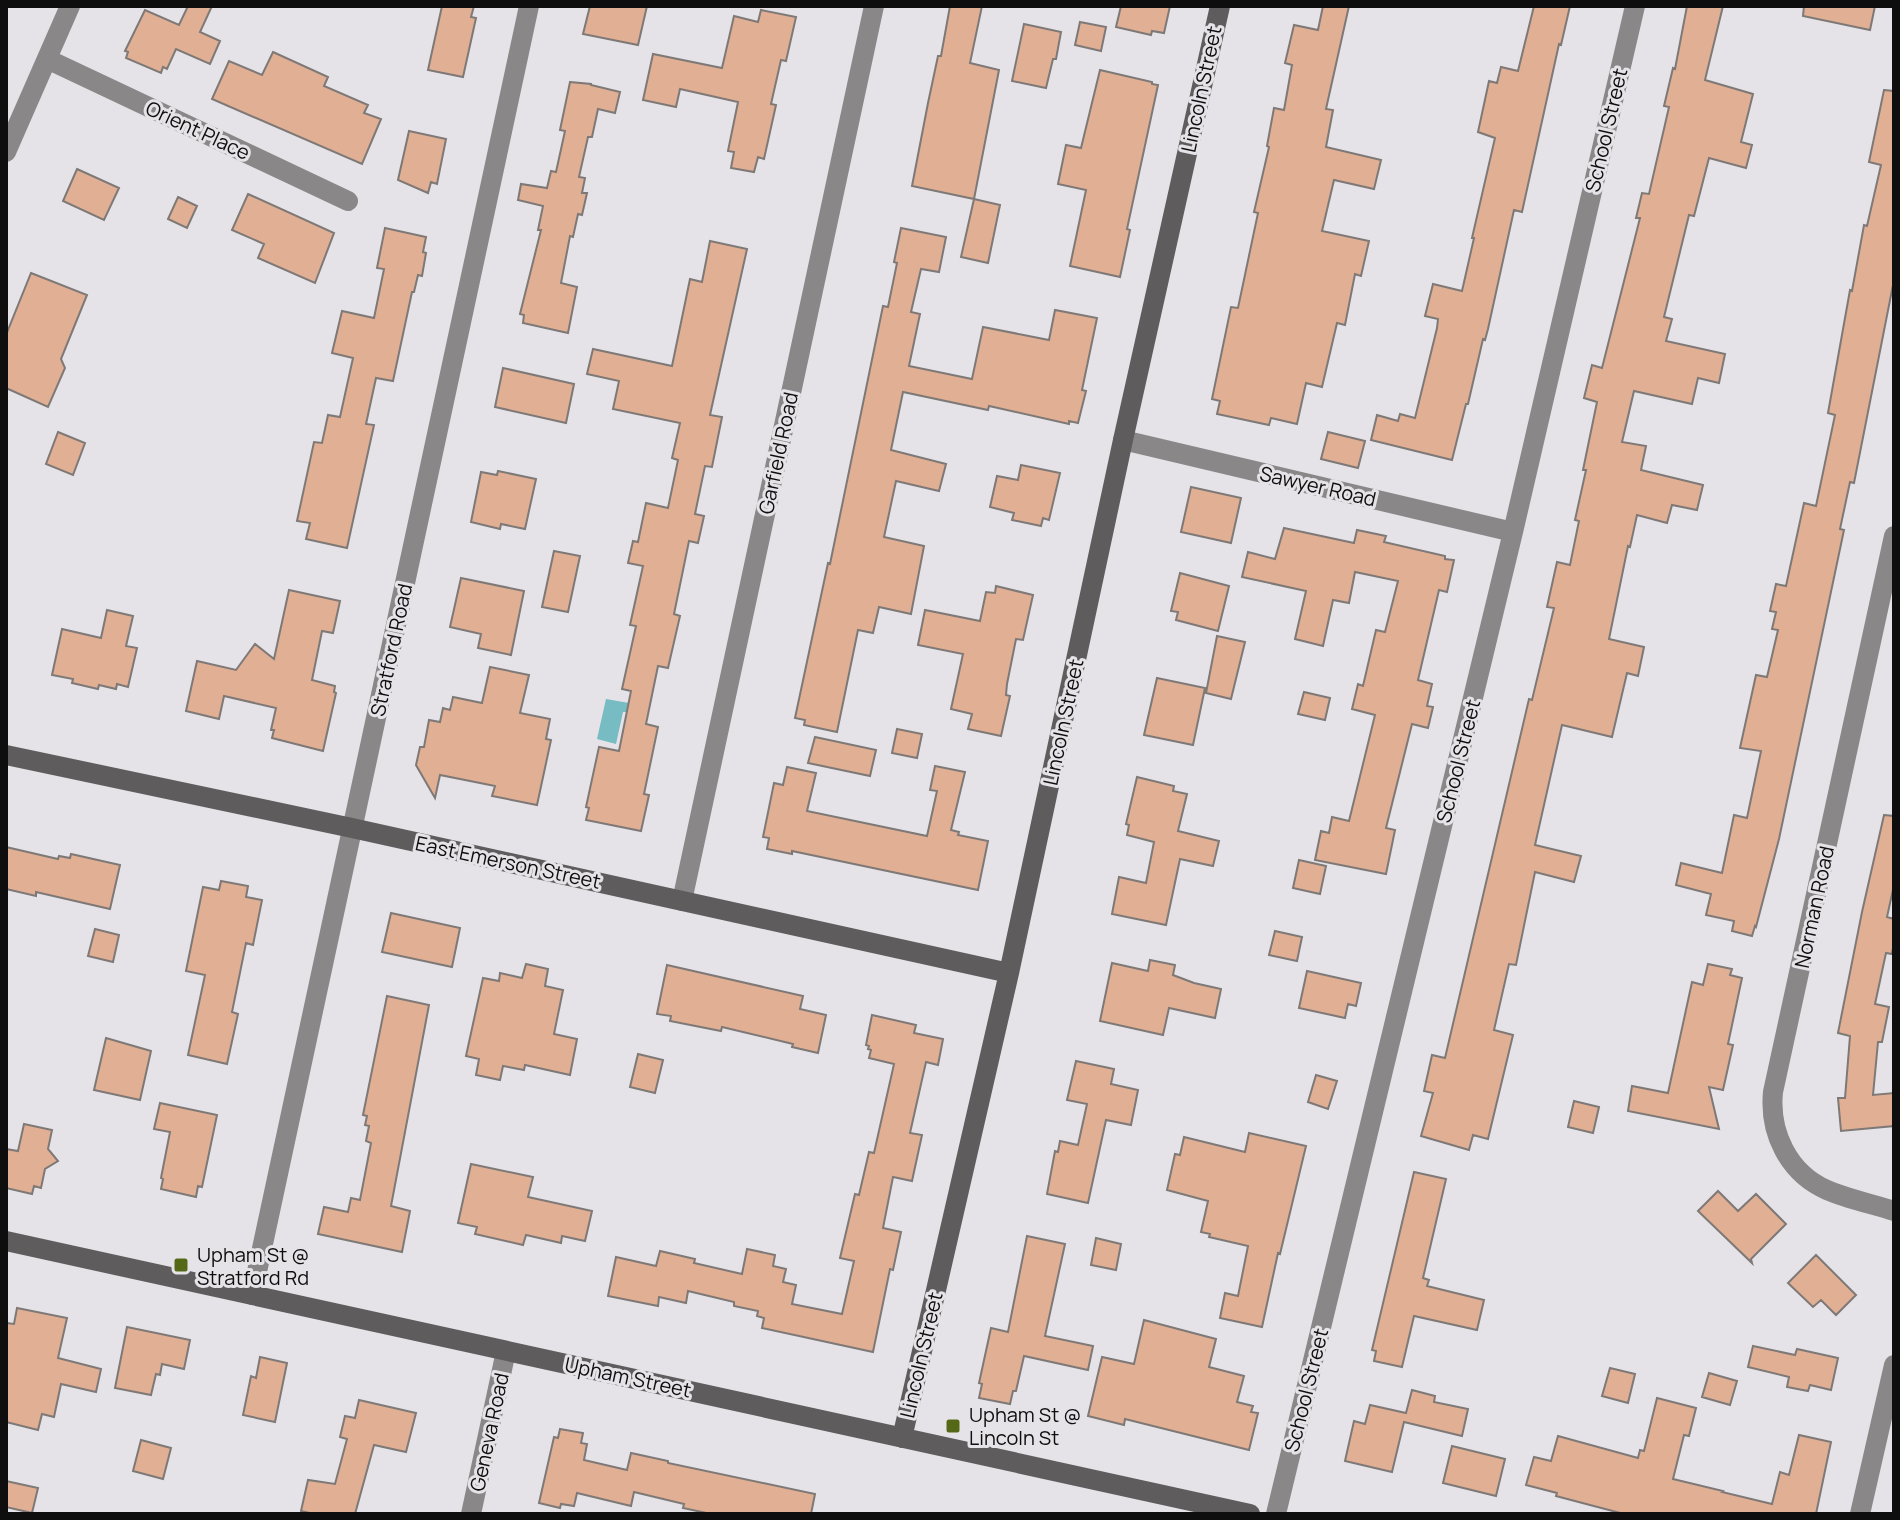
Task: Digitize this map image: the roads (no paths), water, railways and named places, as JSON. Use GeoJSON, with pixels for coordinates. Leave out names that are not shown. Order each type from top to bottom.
{"type":"FeatureCollection","features":[{"type":"Feature","properties":{"kind":"street"},"geometry":{"type":"LineString","coordinates":[[6,152],[70,6]]}},
{"type":"Feature","properties":{"kind":"street","name":"Stratford Road"},"geometry":{"type":"LineString","coordinates":[[252,1295],[529,6]]}},
{"type":"Feature","properties":{"kind":"street","name":"Garfield Road"},"geometry":{"type":"LineString","coordinates":[[682,901],[874,6]]}},
{"type":"Feature","properties":{"kind":"street","name":"Lincoln Street"},"geometry":{"type":"LineString","coordinates":[[902,1438],[1009,973],[1220,6]]}},
{"type":"Feature","properties":{"kind":"street","name":"School Street"},"geometry":{"type":"LineString","coordinates":[[1276,1514],[1513,532],[1635,6]]}},
{"type":"Feature","properties":{"kind":"street","name":"Orient Place"},"geometry":{"type":"LineString","coordinates":[[47,59],[348,201]]}},
{"type":"Feature","properties":{"kind":"street","name":"Sawyer Road"},"geometry":{"type":"LineString","coordinates":[[1123,440],[1513,532]]}},
{"type":"Feature","properties":{"kind":"street","name":"Norman Road"},"geometry":{"type":"LineString","coordinates":[[1894,536],[1773,1092],[1772,1110],[1781,1146],[1804,1175],[1827,1190],[1894,1211]]}},
{"type":"Feature","properties":{"kind":"street","name":"East Emerson Street"},"geometry":{"type":"LineString","coordinates":[[6,755],[1009,973]]}},
{"type":"Feature","properties":{"kind":"street","name":"Upham Street"},"geometry":{"type":"LineString","coordinates":[[6,1241],[1250,1514]]}},
{"type":"Feature","properties":{"kind":"street","name":"Geneva Road"},"geometry":{"type":"LineString","coordinates":[[471,1514],[506,1351]]}},
{"type":"Feature","properties":{"kind":"street"},"geometry":{"type":"LineString","coordinates":[[1860,1514],[1894,1369]]}},
{"type":"Feature","properties":{"kind":"water"},"geometry":{"type":"Polygon","coordinates":[[[606,699],[629,703],[627,712],[623,712],[616,744],[597,739],[606,699]]]}},
{"type":"Feature","properties":{"kind":"place","name":"Upham St @ Stratford Rd"},"geometry":{"type":"Point","coordinates":[181,1265]}},
{"type":"Feature","properties":{"kind":"place","name":"Upham St @ Lincoln St"},"geometry":{"type":"Point","coordinates":[953,1426]}}]}
